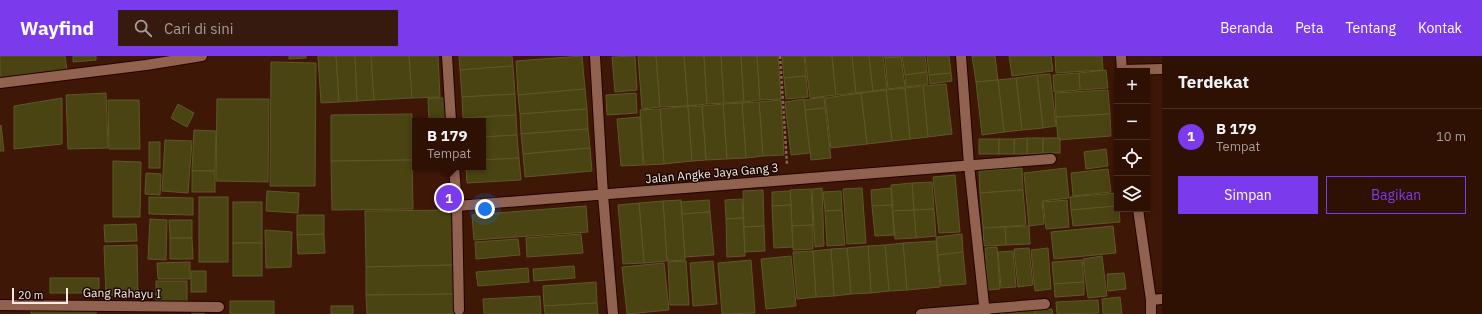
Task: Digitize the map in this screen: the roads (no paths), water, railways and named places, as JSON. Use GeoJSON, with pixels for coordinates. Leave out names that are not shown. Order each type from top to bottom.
{"type":"FeatureCollection","features":[{"type":"Feature","properties":{"kind":"street"},"geometry":{"type":"LineString","coordinates":[[0,83],[146,65],[202,56]]}},
{"type":"Feature","properties":{"kind":"street"},"geometry":{"type":"LineString","coordinates":[[447,56],[451,118]]}},
{"type":"Feature","properties":{"kind":"street"},"geometry":{"type":"LineString","coordinates":[[594,56],[603,195],[613,314]]}},
{"type":"Feature","properties":{"kind":"street"},"geometry":{"type":"LineString","coordinates":[[961,56],[969,165],[984,311]]}},
{"type":"Feature","properties":{"kind":"street"},"geometry":{"type":"LineString","coordinates":[[1121,56],[1122,68]]}},
{"type":"Feature","properties":{"kind":"street"},"geometry":{"type":"LineString","coordinates":[[1150,70],[1162,69]]}},
{"type":"Feature","properties":{"kind":"street","name":"Jalan Angke Jaya Gang 3"},"geometry":{"type":"LineString","coordinates":[[456,206],[1051,159]]}},
{"type":"Feature","properties":{"kind":"street"},"geometry":{"type":"LineString","coordinates":[[454,170],[459,310]]}},
{"type":"Feature","properties":{"kind":"street"},"geometry":{"type":"LineString","coordinates":[[1138,212],[1151,314]]}},
{"type":"Feature","properties":{"kind":"street"},"geometry":{"type":"LineString","coordinates":[[1150,300],[1162,298]]}},
{"type":"Feature","properties":{"kind":"street"},"geometry":{"type":"LineString","coordinates":[[921,314],[984,311],[1045,304]]}},
{"type":"Feature","properties":{"kind":"street","name":"Gang Rahayu I"},"geometry":{"type":"LineString","coordinates":[[0,305],[220,307]]}},
{"type":"Feature","properties":{"kind":"place","name":"B 179"},"geometry":{"type":"Point","coordinates":[449,198]}}]}
